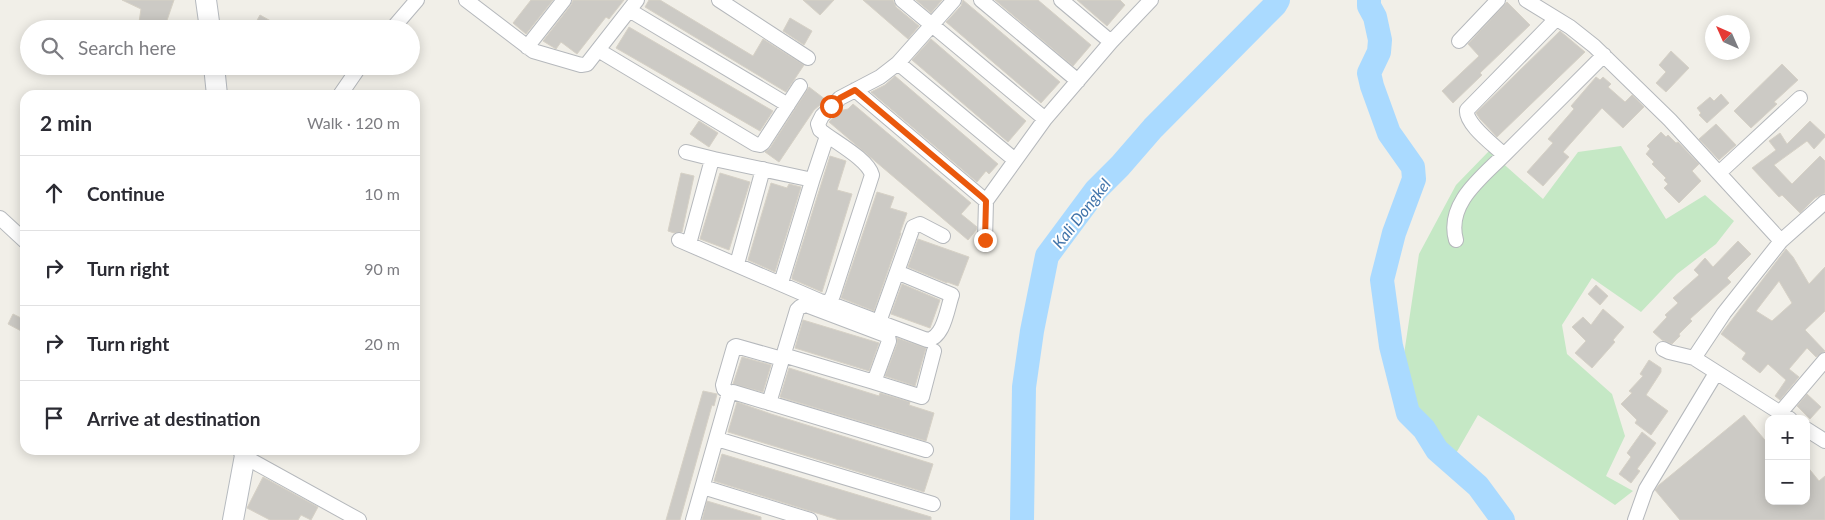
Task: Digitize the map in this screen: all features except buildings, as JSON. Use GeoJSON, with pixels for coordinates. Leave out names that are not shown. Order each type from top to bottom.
{"type":"FeatureCollection","features":[{"type":"Feature","properties":{"kind":"street"},"geometry":{"type":"LineString","coordinates":[[206,0],[209,20]]}},
{"type":"Feature","properties":{"kind":"street"},"geometry":{"type":"LineString","coordinates":[[400,20],[417,0]]}},
{"type":"Feature","properties":{"kind":"street"},"geometry":{"type":"LineString","coordinates":[[466,0],[533,51],[581,65],[587,64],[633,5],[788,104]]}},
{"type":"Feature","properties":{"kind":"street"},"geometry":{"type":"LineString","coordinates":[[528,47],[564,0]]}},
{"type":"Feature","properties":{"kind":"street"},"geometry":{"type":"LineString","coordinates":[[719,0],[808,58]]}},
{"type":"Feature","properties":{"kind":"street"},"geometry":{"type":"LineString","coordinates":[[902,0],[1045,119]]}},
{"type":"Feature","properties":{"kind":"street"},"geometry":{"type":"LineString","coordinates":[[829,303],[834,295],[872,175],[871,169],[859,158],[827,136],[820,130],[818,124],[822,116],[840,98],[880,77],[898,63],[954,0]]}},
{"type":"Feature","properties":{"kind":"street"},"geometry":{"type":"LineString","coordinates":[[981,0],[1078,81]]}},
{"type":"Feature","properties":{"kind":"street"},"geometry":{"type":"LineString","coordinates":[[1061,0],[1112,42]]}},
{"type":"Feature","properties":{"kind":"street"},"geometry":{"type":"LineString","coordinates":[[1459,41],[1498,0]]}},
{"type":"Feature","properties":{"kind":"street"},"geometry":{"type":"LineString","coordinates":[[1526,0],[1556,18],[1604,55],[1670,120],[1781,240]]}},
{"type":"Feature","properties":{"kind":"street"},"geometry":{"type":"LineString","coordinates":[[985,240],[986,201],[1045,119],[1145,2]]}},
{"type":"Feature","properties":{"kind":"street"},"geometry":{"type":"LineString","coordinates":[[1504,154],[1472,125],[1467,117],[1467,112],[1556,18]]}},
{"type":"Feature","properties":{"kind":"street"},"geometry":{"type":"LineString","coordinates":[[598,50],[755,144],[760,145],[764,143],[800,86]]}},
{"type":"Feature","properties":{"kind":"street"},"geometry":{"type":"LineString","coordinates":[[1456,240],[1454,231],[1456,215],[1463,199],[1504,154],[1604,55]]}},
{"type":"Feature","properties":{"kind":"street"},"geometry":{"type":"LineString","coordinates":[[898,63],[1015,160]]}},
{"type":"Feature","properties":{"kind":"street"},"geometry":{"type":"LineString","coordinates":[[215,75],[216,90]]}},
{"type":"Feature","properties":{"kind":"street"},"geometry":{"type":"LineString","coordinates":[[343,90],[354,75]]}},
{"type":"Feature","properties":{"kind":"street"},"geometry":{"type":"LineString","coordinates":[[855,90],[986,201]]}},
{"type":"Feature","properties":{"kind":"street"},"geometry":{"type":"LineString","coordinates":[[1719,173],[1800,98]]}},
{"type":"Feature","properties":{"kind":"street"},"geometry":{"type":"LineString","coordinates":[[781,283],[827,136]]}},
{"type":"Feature","properties":{"kind":"street"},"geometry":{"type":"LineString","coordinates":[[686,152],[813,178]]}},
{"type":"Feature","properties":{"kind":"street"},"geometry":{"type":"LineString","coordinates":[[714,158],[684,242],[820,301],[927,340],[933,340],[939,333],[952,295],[898,272]]}},
{"type":"Feature","properties":{"kind":"street"},"geometry":{"type":"LineString","coordinates":[[737,264],[763,168]]}},
{"type":"Feature","properties":{"kind":"street"},"geometry":{"type":"LineString","coordinates":[[1694,358],[1724,313],[1781,240],[1825,202]]}},
{"type":"Feature","properties":{"kind":"street"},"geometry":{"type":"LineString","coordinates":[[0,218],[20,236]]}},
{"type":"Feature","properties":{"kind":"street"},"geometry":{"type":"LineString","coordinates":[[880,322],[913,227],[920,224],[943,236]]}},
{"type":"Feature","properties":{"kind":"street"},"geometry":{"type":"LineString","coordinates":[[769,403],[797,310],[806,305],[888,336],[874,382]]}},
{"type":"Feature","properties":{"kind":"street"},"geometry":{"type":"LineString","coordinates":[[926,450],[733,392],[730,393],[722,385],[734,347],[736,346],[783,357],[922,397],[934,351]]}},
{"type":"Feature","properties":{"kind":"street"},"geometry":{"type":"LineString","coordinates":[[1663,349],[1694,358],[1783,415]]}},
{"type":"Feature","properties":{"kind":"street"},"geometry":{"type":"LineString","coordinates":[[1786,415],[1825,360]]}},
{"type":"Feature","properties":{"kind":"street"},"geometry":{"type":"LineString","coordinates":[[1635,520],[1646,489],[1716,373]]}},
{"type":"Feature","properties":{"kind":"street"},"geometry":{"type":"LineString","coordinates":[[693,520],[730,393]]}},
{"type":"Feature","properties":{"kind":"street"},"geometry":{"type":"LineString","coordinates":[[1810,432],[1825,441]]}},
{"type":"Feature","properties":{"kind":"street"},"geometry":{"type":"LineString","coordinates":[[717,439],[933,504]]}},
{"type":"Feature","properties":{"kind":"street"},"geometry":{"type":"LineString","coordinates":[[233,520],[243,455]]}},
{"type":"Feature","properties":{"kind":"street"},"geometry":{"type":"LineString","coordinates":[[248,455],[359,520]]}},
{"type":"Feature","properties":{"kind":"street"},"geometry":{"type":"LineString","coordinates":[[703,487],[810,520]]}},
{"type":"Feature","properties":{"kind":"green space"},"geometry":{"type":"Polygon","coordinates":[[[1621,146],[1666,219],[1705,195],[1734,221],[1716,244],[1677,274],[1641,312],[1592,278],[1562,325],[1567,354],[1612,394],[1625,436],[1606,476],[1633,491],[1615,505],[1478,415],[1447,469],[1397,401],[1419,254],[1456,185],[1489,151],[1543,199],[1578,152],[1621,146]]]}},
{"type":"Feature","properties":{"kind":"waterway","name":"Kali Dongkel"},"geometry":{"type":"LineString","coordinates":[[1022,520],[1024,387],[1032,331],[1047,256],[1096,190],[1153,128],[1278,0]]}},
{"type":"Feature","properties":{"kind":"waterway"},"geometry":{"type":"LineString","coordinates":[[1369,0],[1369,6],[1375,17],[1380,40],[1379,52],[1369,73],[1372,86],[1389,133],[1413,167],[1414,179],[1394,233],[1382,280],[1391,346],[1408,413],[1424,429],[1437,450],[1478,486],[1503,520]]}},
{"type":"Feature","properties":{"kind":"route"},"geometry":{"type":"LineString","coordinates":[[831,106],[840,98],[855,90],[983,198],[986,201],[985,240]]}}]}
